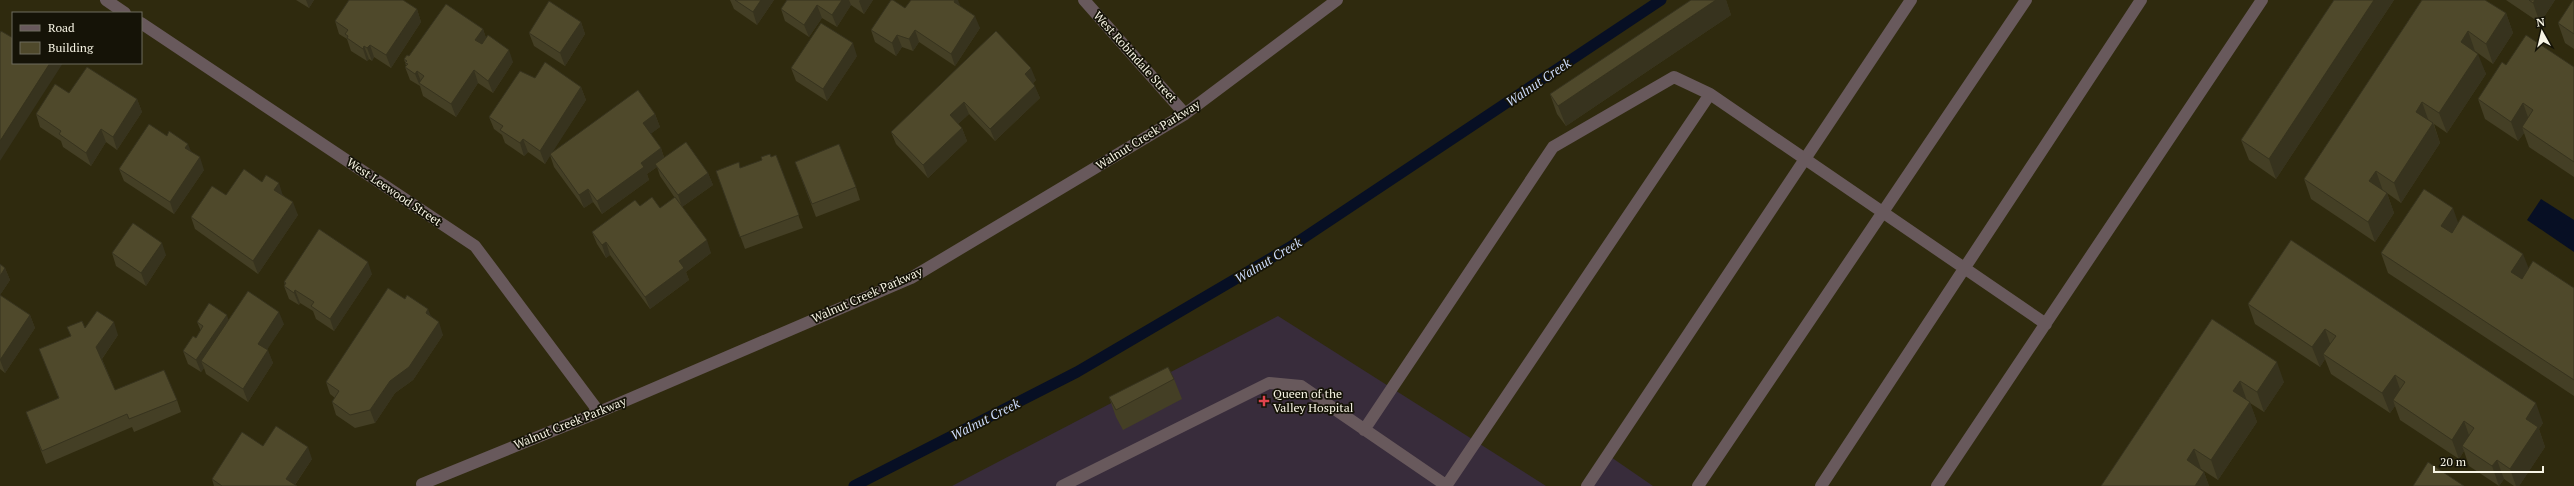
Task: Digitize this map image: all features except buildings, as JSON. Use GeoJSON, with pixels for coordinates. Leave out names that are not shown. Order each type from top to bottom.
{"type":"FeatureCollection","features":[{"type":"Feature","properties":{"kind":"street"},"geometry":{"type":"LineString","coordinates":[[106,0],[124,12]]}},
{"type":"Feature","properties":{"kind":"street","name":"West Robindale Street"},"geometry":{"type":"LineString","coordinates":[[1084,0],[1185,114]]}},
{"type":"Feature","properties":{"kind":"street","name":"Walnut Creek Parkway"},"geometry":{"type":"LineString","coordinates":[[422,484],[599,412],[910,278],[1185,114],[1337,0]]}},
{"type":"Feature","properties":{"kind":"street"},"geometry":{"type":"LineString","coordinates":[[1587,486],[1912,0]]}},
{"type":"Feature","properties":{"kind":"street"},"geometry":{"type":"LineString","coordinates":[[1698,486],[2026,0]]}},
{"type":"Feature","properties":{"kind":"street"},"geometry":{"type":"LineString","coordinates":[[1821,486],[2141,0]]}},
{"type":"Feature","properties":{"kind":"street"},"geometry":{"type":"LineString","coordinates":[[1937,486],[2262,0]]}},
{"type":"Feature","properties":{"kind":"street","name":"West Leewood Street"},"geometry":{"type":"LineString","coordinates":[[142,24],[475,246],[599,412]]}},
{"type":"Feature","properties":{"kind":"street"},"geometry":{"type":"LineString","coordinates":[[1364,430],[1553,147],[1674,77],[1710,94],[2046,324]]}},
{"type":"Feature","properties":{"kind":"street"},"geometry":{"type":"LineString","coordinates":[[1062,486],[1269,383],[1301,386],[1446,486],[1710,94]]}},
{"type":"Feature","properties":{"kind":"shaded area","name":"Queen of the Valley Hospital"},"geometry":{"type":"Polygon","coordinates":[[[1278,316],[1546,486],[952,486],[1278,316]]]}},
{"type":"Feature","properties":{"kind":"shaded area"},"geometry":{"type":"Polygon","coordinates":[[[1605,453],[1653,486],[1581,486],[1605,453]]]}},
{"type":"Feature","properties":{"kind":"water"},"geometry":{"type":"Polygon","coordinates":[[[2541,199],[2574,220],[2574,252],[2527,220],[2541,199]]]}},
{"type":"Feature","properties":{"kind":"waterway","name":"Walnut Creek"},"geometry":{"type":"LineString","coordinates":[[854,486],[1077,372],[1290,247],[1661,0]]}},
{"type":"Feature","properties":{"kind":"place","name":"Queen of the Valley Hospital"},"geometry":{"type":"Point","coordinates":[1264,401]}}]}
